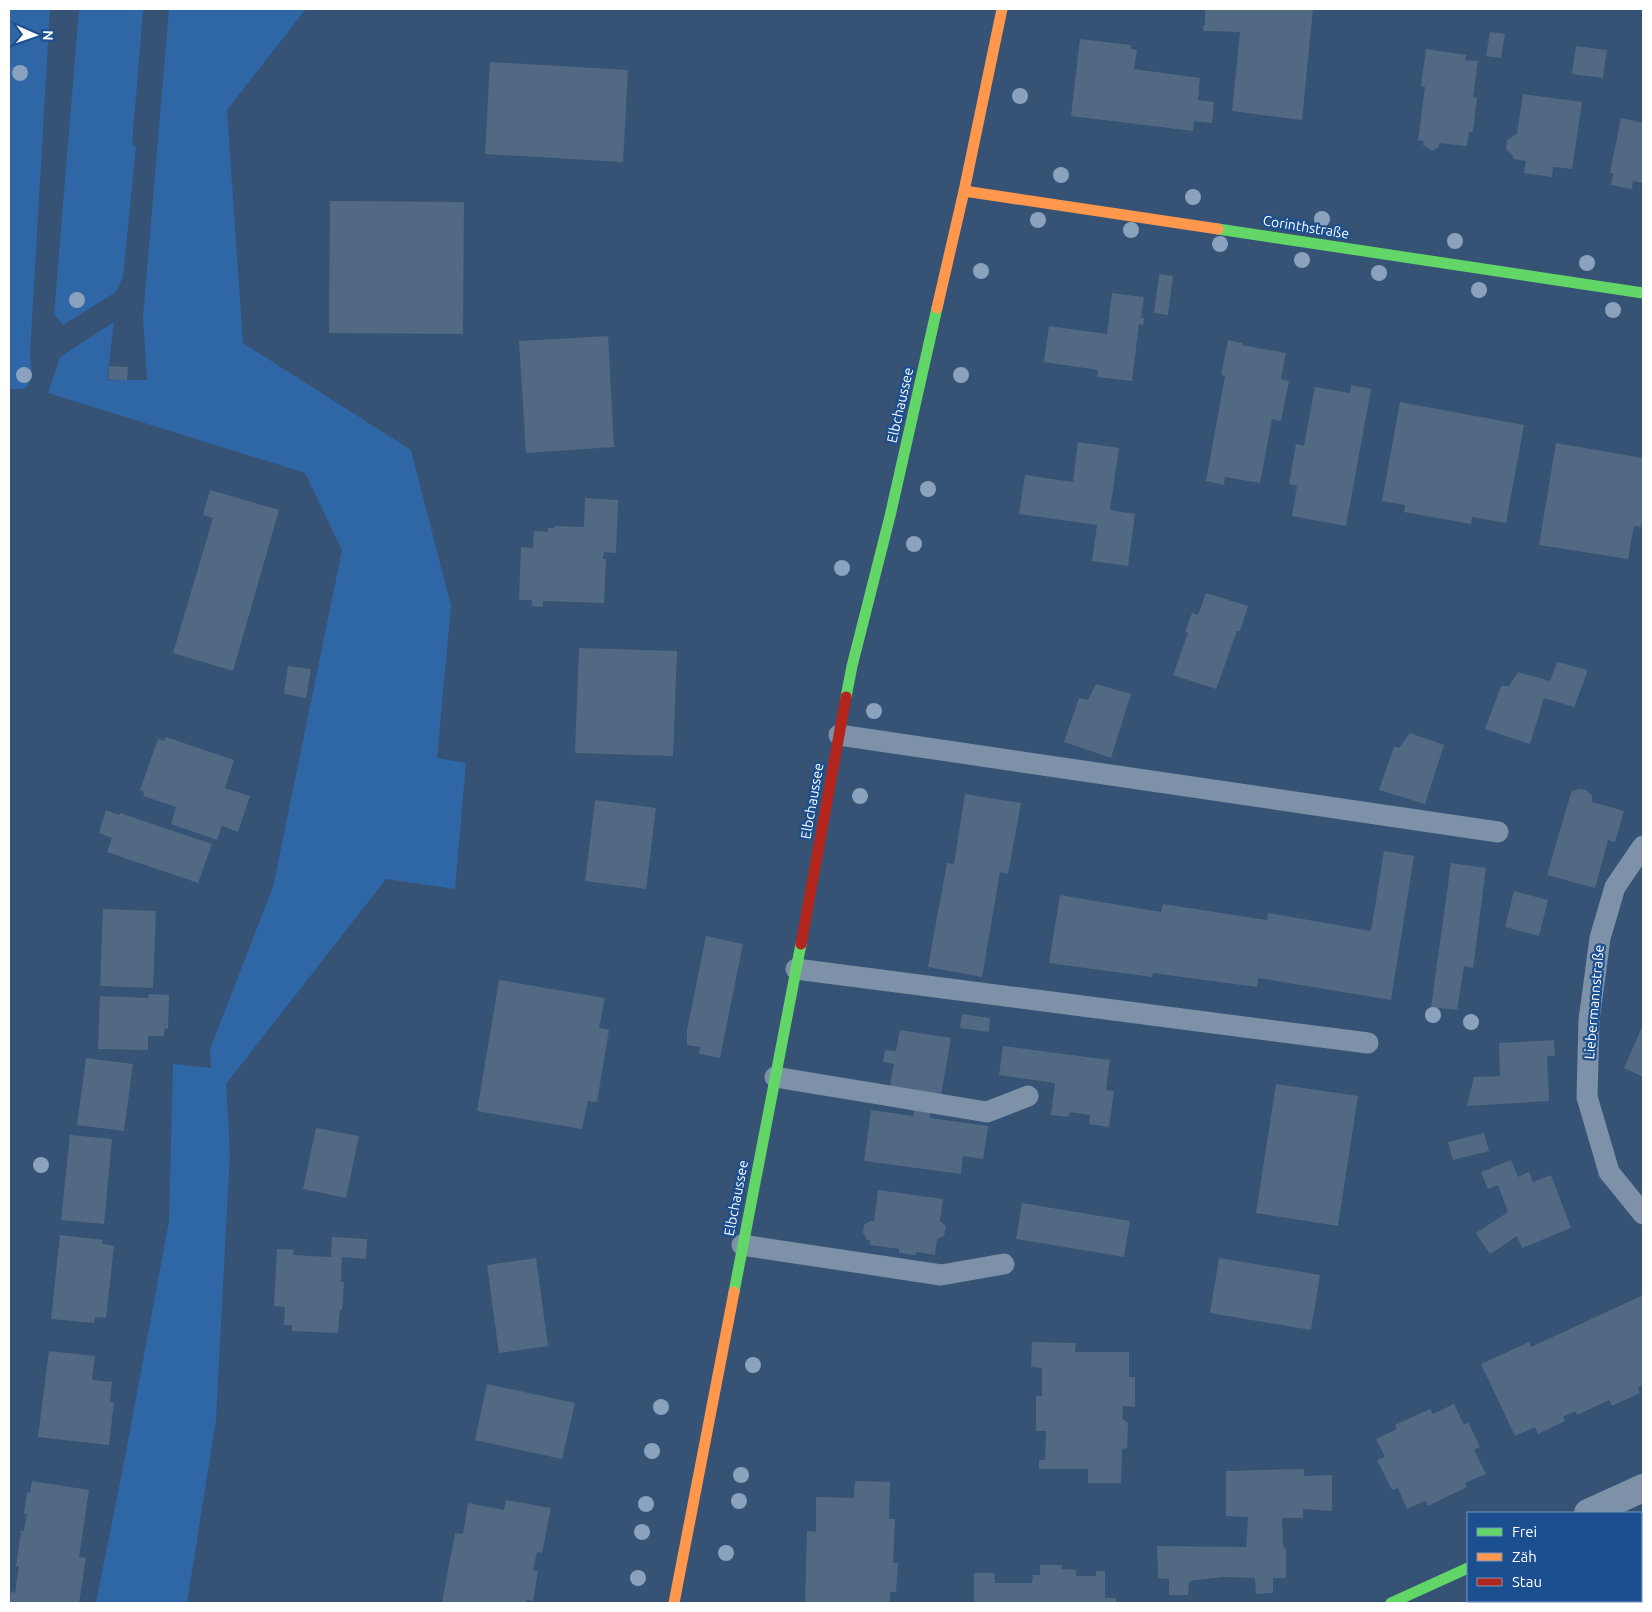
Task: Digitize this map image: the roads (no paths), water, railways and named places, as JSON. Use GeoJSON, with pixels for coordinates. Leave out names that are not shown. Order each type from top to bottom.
{"type":"FeatureCollection","features":[{"type":"Feature","properties":{"kind":"main road","name":"Elbchaussee"},"geometry":{"type":"LineString","coordinates":[[674,1603],[796,969],[852,666],[890,516],[964,191],[1002,9]]}},
{"type":"Feature","properties":{"kind":"main road","name":"Corinthstraße"},"geometry":{"type":"LineString","coordinates":[[964,191],[1643,293]]}},
{"type":"Feature","properties":{"kind":"main road"},"geometry":{"type":"LineString","coordinates":[[1391,1603],[1467,1568]]}},
{"type":"Feature","properties":{"kind":"street"},"geometry":{"type":"LineString","coordinates":[[1590,1512],[1643,1488]]}},
{"type":"Feature","properties":{"kind":"lane"},"geometry":{"type":"LineString","coordinates":[[839,735],[1498,832]]}},
{"type":"Feature","properties":{"kind":"lane","name":"Liebermannstraße"},"geometry":{"type":"LineString","coordinates":[[1643,846],[1615,887],[1600,938],[1589,1020],[1587,1097],[1608,1172],[1643,1214]]}},
{"type":"Feature","properties":{"kind":"lane"},"geometry":{"type":"LineString","coordinates":[[796,969],[1368,1043]]}},
{"type":"Feature","properties":{"kind":"lane"},"geometry":{"type":"LineString","coordinates":[[775,1077],[987,1112],[1028,1096]]}},
{"type":"Feature","properties":{"kind":"lane"},"geometry":{"type":"LineString","coordinates":[[742,1245],[941,1275],[1004,1264]]}}]}
